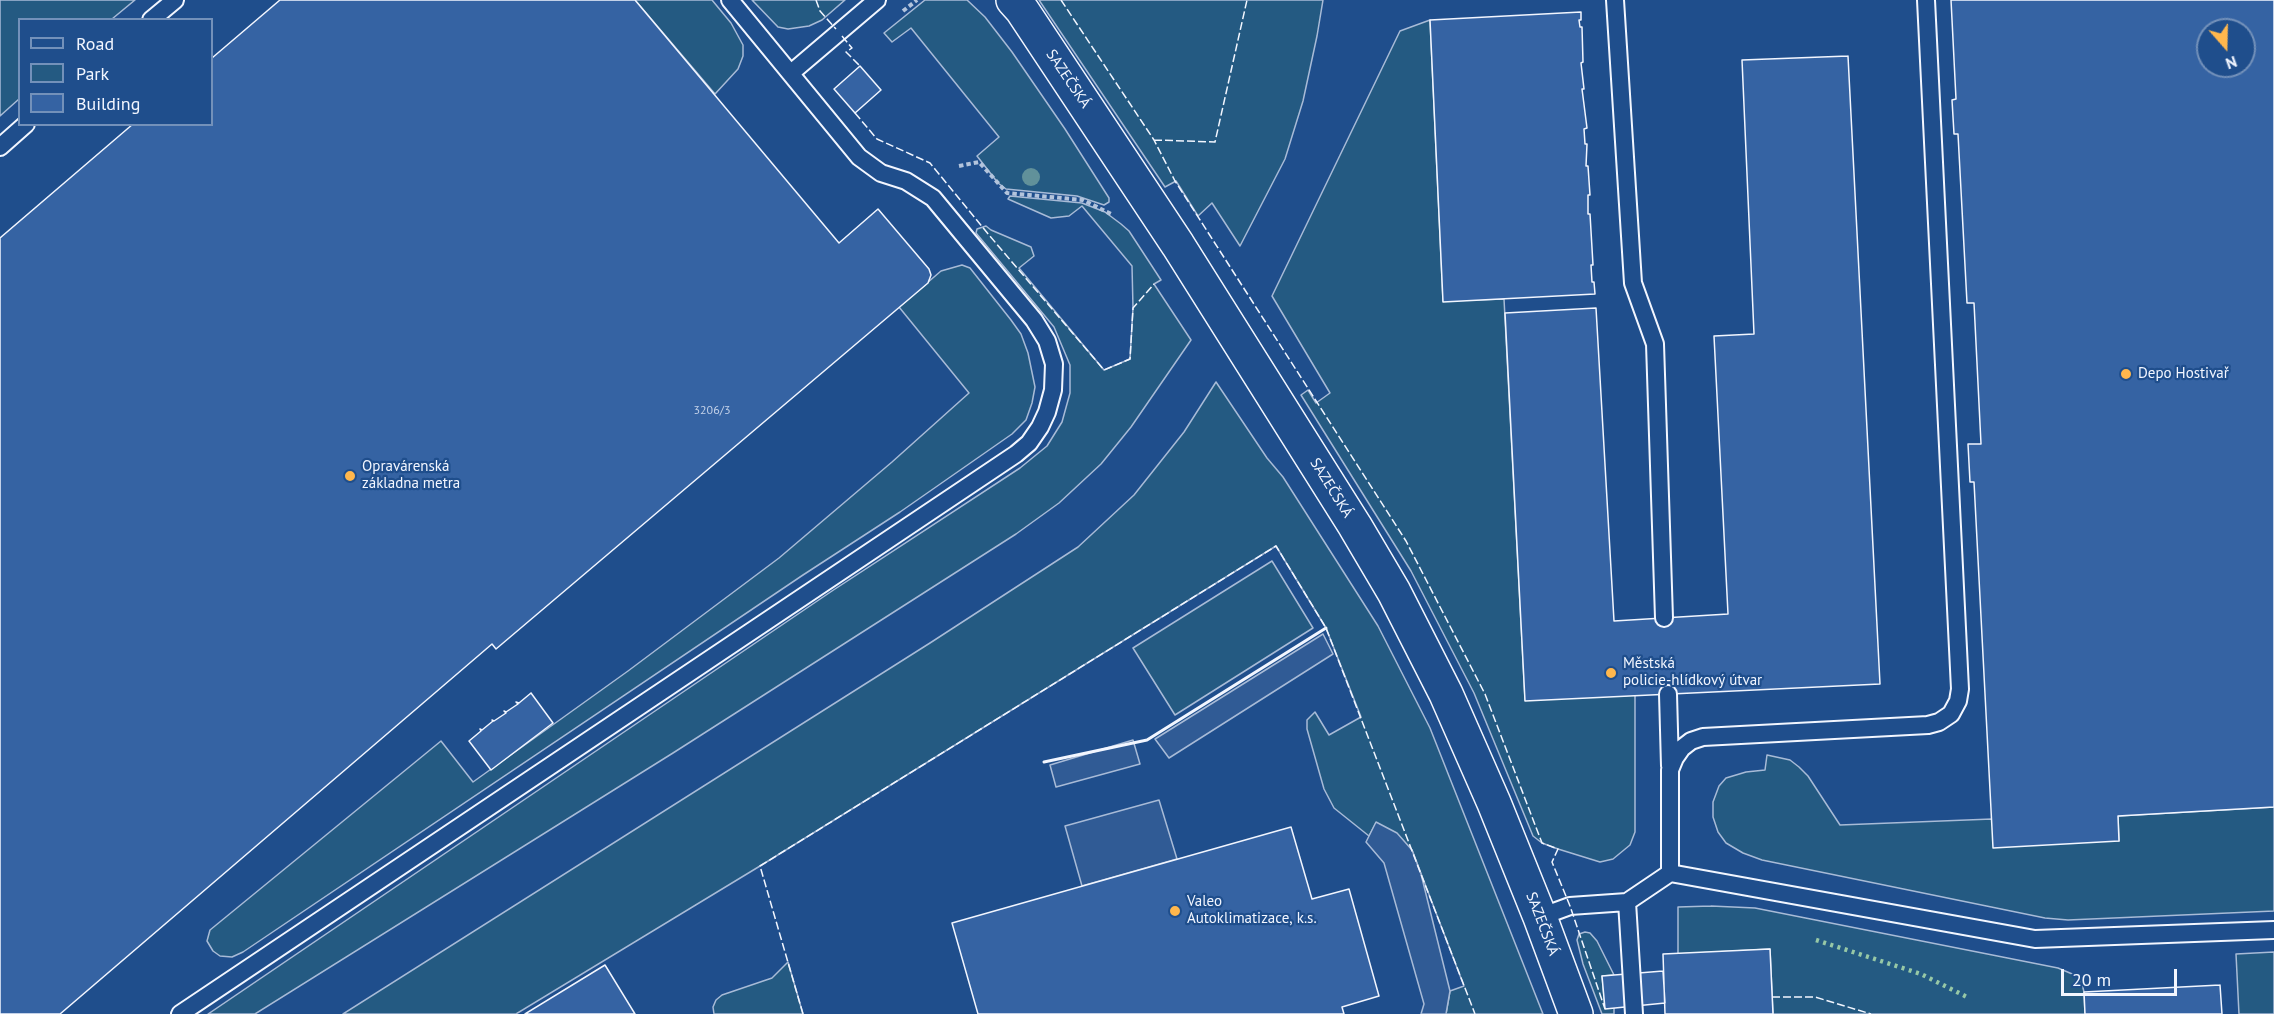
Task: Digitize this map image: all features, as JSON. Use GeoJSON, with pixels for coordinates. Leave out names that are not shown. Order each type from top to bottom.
{"type":"FeatureCollection","features":[{"type":"Feature","properties":{"kind":"street","name":"SAZEČSKÁ"},"geometry":{"type":"LineString","coordinates":[[1013,0],[1022,10],[1178,245],[1394,592],[1440,683],[1494,803],[1576,1014]]}},
{"type":"Feature","properties":{"kind":"lane"},"geometry":{"type":"LineString","coordinates":[[153,18],[175,0]]}},
{"type":"Feature","properties":{"kind":"lane"},"geometry":{"type":"LineString","coordinates":[[180,1014],[1016,454],[1029,443],[1040,427],[1053,390],[1054,364],[1047,341],[1034,320],[933,198],[906,181],[881,173],[859,157],[730,0]]}},
{"type":"Feature","properties":{"kind":"lane"},"geometry":{"type":"LineString","coordinates":[[791,73],[877,0]]}},
{"type":"Feature","properties":{"kind":"lane"},"geometry":{"type":"LineString","coordinates":[[1615,0],[1633,283],[1655,344],[1664,618]]}},
{"type":"Feature","properties":{"kind":"lane"},"geometry":{"type":"LineString","coordinates":[[1670,770],[1674,758],[1682,748],[1703,737],[1928,725],[1939,722],[1951,714],[1958,702],[1960,689],[1926,0]]}},
{"type":"Feature","properties":{"kind":"lane"},"geometry":{"type":"LineString","coordinates":[[0,147],[24,126]]}},
{"type":"Feature","properties":{"kind":"lane"},"geometry":{"type":"LineString","coordinates":[[1668,694],[1670,873]]}},
{"type":"Feature","properties":{"kind":"lane"},"geometry":{"type":"LineString","coordinates":[[1540,917],[1570,906],[1627,902],[1670,873],[2035,939],[2274,930]]}},
{"type":"Feature","properties":{"kind":"lane"},"geometry":{"type":"LineString","coordinates":[[1627,902],[1634,1014]]}},
{"type":"Feature","properties":{"kind":"path"},"geometry":{"type":"LineString","coordinates":[[959,166],[979,162],[1006,193],[1083,200],[1121,218]]}},
{"type":"Feature","properties":{"kind":"green space"},"geometry":{"type":"Polygon","coordinates":[[[0,0],[135,0],[113,18],[18,18],[18,100],[0,116],[0,0]]]}},
{"type":"Feature","properties":{"kind":"green space"},"geometry":{"type":"Polygon","coordinates":[[[635,0],[712,0],[731,23],[743,45],[743,56],[738,69],[715,94],[635,0]]]}},
{"type":"Feature","properties":{"kind":"green space"},"geometry":{"type":"Polygon","coordinates":[[[752,0],[845,0],[822,20],[809,26],[788,29],[778,27],[752,0]]]}},
{"type":"Feature","properties":{"kind":"green space"},"geometry":{"type":"Polygon","coordinates":[[[925,0],[967,0],[985,17],[1065,129],[1109,198],[1109,202],[1104,205],[1077,196],[1006,189],[998,183],[977,156],[999,137],[911,28],[892,42],[884,33],[925,0]]]}},
{"type":"Feature","properties":{"kind":"green space"},"geometry":{"type":"Polygon","coordinates":[[[1039,0],[1323,0],[1303,101],[1285,159],[1240,246],[1212,203],[1198,216],[1176,181],[1165,187],[1039,0]]]}},
{"type":"Feature","properties":{"kind":"green space"},"geometry":{"type":"Polygon","coordinates":[[[1430,20],[1443,301],[1504,299],[1525,700],[1635,695],[1635,832],[1630,845],[1613,859],[1600,862],[1542,843],[1533,836],[1474,693],[1411,571],[1301,395],[1308,390],[1316,403],[1330,393],[1272,296],[1400,31],[1430,20]]]}},
{"type":"Feature","properties":{"kind":"green space"},"geometry":{"type":"Polygon","coordinates":[[[1010,196],[1082,203],[1105,212],[1121,224],[1129,231],[1161,280],[1154,284],[1191,340],[1131,427],[1101,464],[1059,503],[1016,534],[673,753],[255,1014],[208,1014],[832,591],[1020,468],[1047,446],[1062,422],[1070,393],[1070,365],[1054,327],[976,233],[977,229],[986,226],[1031,247],[1034,256],[1019,268],[1104,370],[1130,359],[1133,308],[1132,266],[1082,206],[1069,216],[1051,218],[1008,199],[1010,196]]]}},
{"type":"Feature","properties":{"kind":"green space"},"geometry":{"type":"Polygon","coordinates":[[[962,265],[970,268],[1011,320],[1021,334],[1028,353],[1035,387],[1032,403],[1026,420],[1012,434],[900,512],[243,952],[232,957],[220,956],[213,951],[207,941],[210,930],[441,741],[473,782],[628,671],[779,558],[969,393],[899,307],[941,271],[962,265]]]}},
{"type":"Feature","properties":{"kind":"green space"},"geometry":{"type":"Polygon","coordinates":[[[1216,382],[1267,458],[1283,477],[1378,626],[1430,728],[1543,1014],[1446,1014],[1450,991],[1464,986],[1412,850],[1376,823],[1369,836],[1334,808],[1324,789],[1307,729],[1307,720],[1315,712],[1329,735],[1361,717],[1326,628],[1276,546],[760,866],[516,1014],[343,1014],[1078,547],[1134,495],[1184,432],[1216,382]]]}},
{"type":"Feature","properties":{"kind":"green space"},"geometry":{"type":"Polygon","coordinates":[[[1272,561],[1313,628],[1175,715],[1133,648],[1272,561]]]}},
{"type":"Feature","properties":{"kind":"green space"},"geometry":{"type":"Polygon","coordinates":[[[1767,755],[1790,760],[1799,767],[1808,776],[1840,825],[1992,819],[2119,841],[2118,816],[2274,807],[2274,911],[2068,920],[2045,918],[1762,860],[1726,843],[1718,832],[1713,817],[1713,802],[1719,786],[1726,778],[1746,772],[1765,770],[1767,755]]]}},
{"type":"Feature","properties":{"kind":"green space"},"geometry":{"type":"Polygon","coordinates":[[[1678,907],[1755,908],[2058,968],[2081,980],[2085,1014],[1773,1014],[1770,949],[1678,954],[1678,907]]]}},
{"type":"Feature","properties":{"kind":"green space"},"geometry":{"type":"Polygon","coordinates":[[[1590,933],[1597,941],[1614,975],[1602,976],[1605,1008],[1614,1007],[1614,1014],[1602,1014],[1583,964],[1577,940],[1579,934],[1590,933]]]}},
{"type":"Feature","properties":{"kind":"green space"},"geometry":{"type":"Polygon","coordinates":[[[2274,952],[2274,1014],[2239,1014],[2236,954],[2274,952]]]}},
{"type":"Feature","properties":{"kind":"green space"},"geometry":{"type":"Polygon","coordinates":[[[788,962],[803,1014],[714,1014],[713,1007],[722,995],[772,978],[788,962]]]}},
{"type":"Feature","properties":{"kind":"shaded area"},"geometry":{"type":"Polygon","coordinates":[[[1323,634],[1333,654],[1169,758],[1155,739],[1323,634]]]}},
{"type":"Feature","properties":{"kind":"shaded area"},"geometry":{"type":"Polygon","coordinates":[[[1133,740],[1140,764],[1056,787],[1050,765],[1133,740]]]}},
{"type":"Feature","properties":{"kind":"shaded area"},"geometry":{"type":"Polygon","coordinates":[[[1159,800],[1177,859],[1082,886],[1065,826],[1159,800]]]}},
{"type":"Feature","properties":{"kind":"shaded area"},"geometry":{"type":"Polygon","coordinates":[[[1376,822],[1397,833],[1412,850],[1421,874],[1450,991],[1446,1014],[1421,1014],[1424,1004],[1384,863],[1366,842],[1376,822]]]}},
{"type":"Feature","properties":{"kind":"building","name":"Opravárenská základna metra"},"geometry":{"type":"Polygon","coordinates":[[[280,0],[635,0],[839,243],[878,209],[929,269],[931,275],[928,283],[496,649],[492,644],[60,1014],[0,1014],[0,238],[131,126],[213,126],[213,57],[280,0]]]}},
{"type":"Feature","properties":{"kind":"building","name":"Depo Hostivař"},"geometry":{"type":"Polygon","coordinates":[[[1951,0],[2274,0],[2274,807],[2118,816],[2119,841],[1993,848],[1974,482],[1970,482],[1968,444],[1981,444],[1974,303],[1967,303],[1958,134],[1954,134],[1952,100],[1956,99],[1951,0]]]}},
{"type":"Feature","properties":{"kind":"building"},"geometry":{"type":"Polygon","coordinates":[[[1581,12],[1581,20],[1579,20],[1580,27],[1582,27],[1583,62],[1581,63],[1584,89],[1582,89],[1587,128],[1584,129],[1590,195],[1588,195],[1588,214],[1590,214],[1592,282],[1594,282],[1595,294],[1443,302],[1430,20],[1581,12]]]}},
{"type":"Feature","properties":{"kind":"building"},"geometry":{"type":"Polygon","coordinates":[[[1848,56],[1880,684],[1525,701],[1505,313],[1596,308],[1614,621],[1728,614],[1714,336],[1754,334],[1742,60],[1848,56]]]}},
{"type":"Feature","properties":{"kind":"building"},"geometry":{"type":"Polygon","coordinates":[[[860,66],[881,90],[855,113],[834,89],[860,66]]]}},
{"type":"Feature","properties":{"kind":"building"},"geometry":{"type":"Polygon","coordinates":[[[531,693],[553,723],[491,770],[469,741],[481,731],[480,729],[482,730],[492,720],[506,713],[504,711],[518,704],[516,702],[519,703],[531,693]]]}},
{"type":"Feature","properties":{"kind":"building","name":"Valeo Autoklimatizace, k.s."},"geometry":{"type":"Polygon","coordinates":[[[1291,827],[1312,899],[1349,889],[1379,996],[1342,1007],[1344,1014],[978,1014],[952,923],[1291,827]]]}},
{"type":"Feature","properties":{"kind":"building"},"geometry":{"type":"Polygon","coordinates":[[[1770,949],[1773,1014],[1665,1014],[1663,954],[1770,949]]]}},
{"type":"Feature","properties":{"kind":"building"},"geometry":{"type":"Polygon","coordinates":[[[605,965],[635,1014],[525,1014],[605,965]]]}},
{"type":"Feature","properties":{"kind":"building"},"geometry":{"type":"Polygon","coordinates":[[[1663,971],[1665,1003],[1605,1009],[1602,976],[1663,971]]]}},
{"type":"Feature","properties":{"kind":"building"},"geometry":{"type":"Polygon","coordinates":[[[2220,985],[2222,1014],[2085,1014],[2084,992],[2220,985]]]}},
{"type":"Feature","properties":{"kind":"hedge"},"geometry":{"type":"LineString","coordinates":[[1816,940],[1921,974],[1967,997]]}},
{"type":"Feature","properties":{"kind":"fence"},"geometry":{"type":"LineString","coordinates":[[816,0],[820,11],[836,29]]}},
{"type":"Feature","properties":{"kind":"fence"},"geometry":{"type":"LineString","coordinates":[[1061,0],[1154,140],[1175,181],[1406,541],[1485,694],[1542,843],[1558,849],[1552,862],[1570,906],[1605,1009]]}},
{"type":"Feature","properties":{"kind":"fence"},"geometry":{"type":"LineString","coordinates":[[1154,140],[1215,142],[1247,0]]}},
{"type":"Feature","properties":{"kind":"fence"},"geometry":{"type":"LineString","coordinates":[[842,36],[852,48],[846,52],[860,66]]}},
{"type":"Feature","properties":{"kind":"fence"},"geometry":{"type":"LineString","coordinates":[[855,113],[877,139],[930,163],[1104,370],[1130,359],[1133,308],[1154,284]]}},
{"type":"Feature","properties":{"kind":"fence"},"geometry":{"type":"LineString","coordinates":[[803,1014],[760,866],[1276,546],[1326,628],[1475,1014]]}},
{"type":"Feature","properties":{"kind":"fence"},"geometry":{"type":"LineString","coordinates":[[1772,997],[1815,997],[1871,1014]]}},
{"type":"Feature","properties":{"kind":"wall"},"geometry":{"type":"LineString","coordinates":[[1044,762],[1147,740],[1326,628]]}},
{"type":"Feature","properties":{"kind":"place","name":"Depo Hostivař"},"geometry":{"type":"Point","coordinates":[2126,374]}},
{"type":"Feature","properties":{"kind":"place","name":"Opravárenská základna metra"},"geometry":{"type":"Point","coordinates":[350,476]}},
{"type":"Feature","properties":{"kind":"place","name":"Městská policie-hlídkový útvar"},"geometry":{"type":"Point","coordinates":[1611,673]}},
{"type":"Feature","properties":{"kind":"place","name":"Valeo Autoklimatizace, k.s."},"geometry":{"type":"Point","coordinates":[1175,911]}}]}
